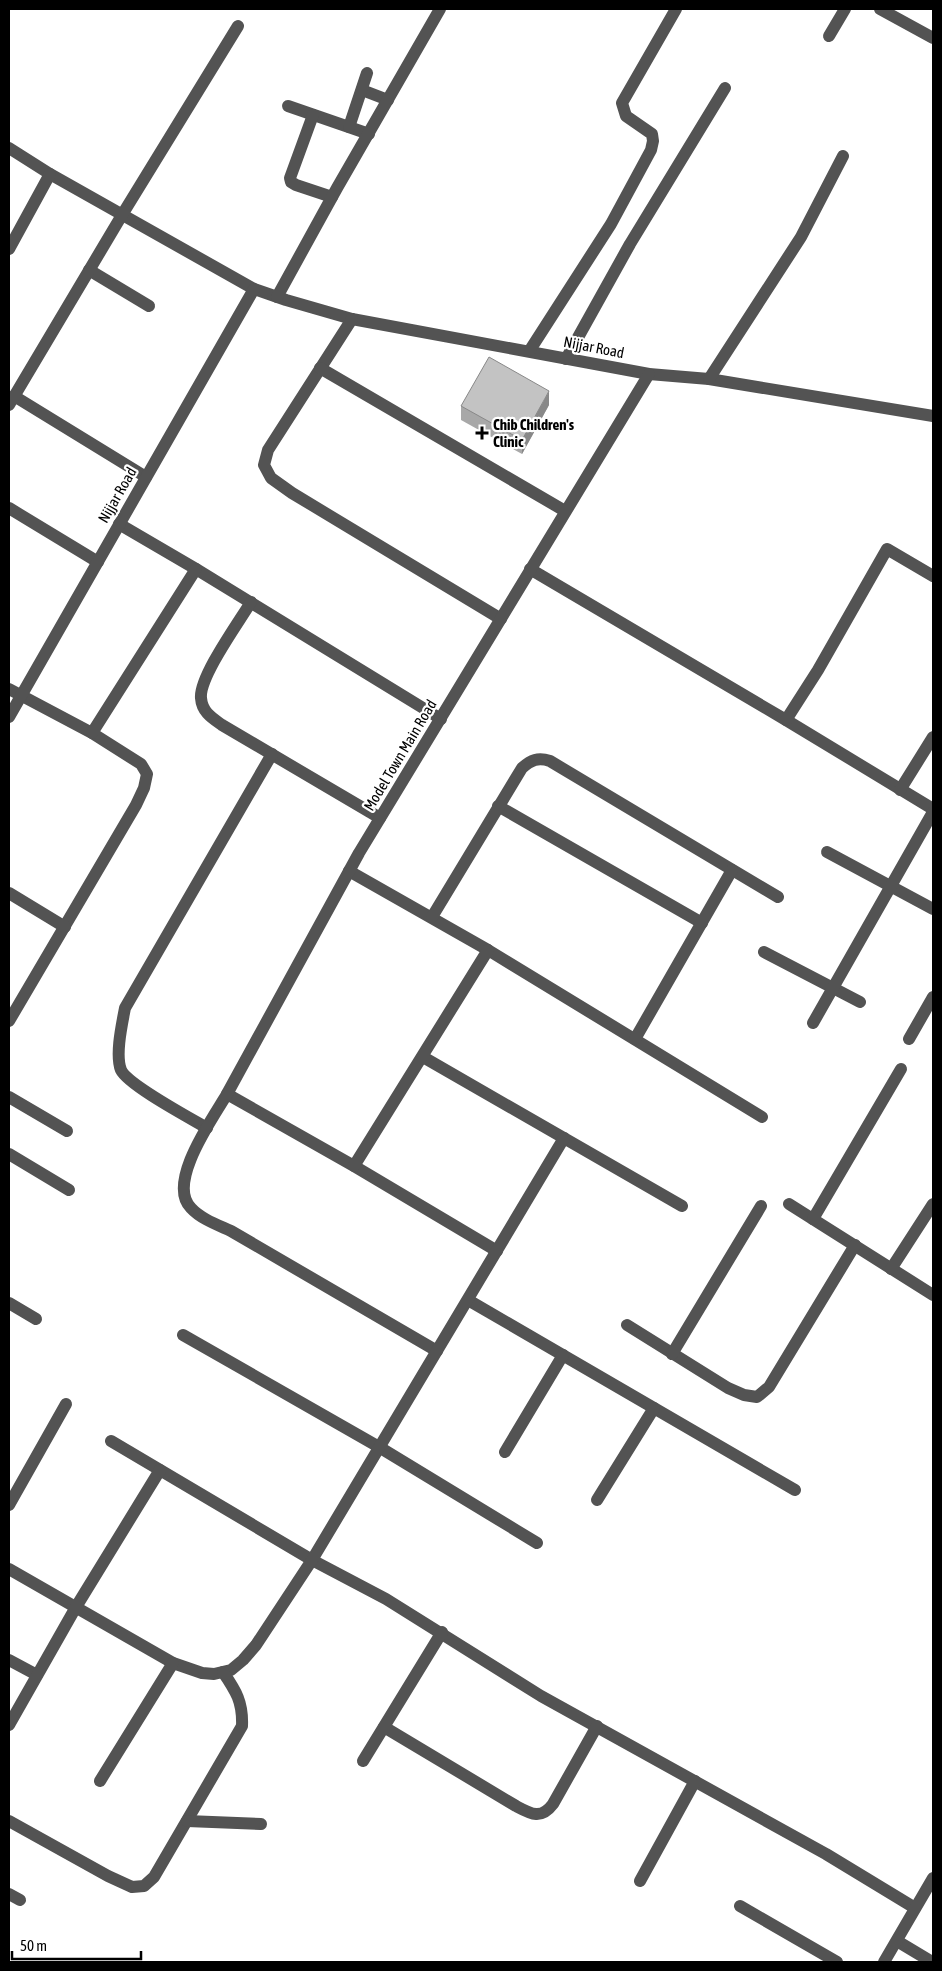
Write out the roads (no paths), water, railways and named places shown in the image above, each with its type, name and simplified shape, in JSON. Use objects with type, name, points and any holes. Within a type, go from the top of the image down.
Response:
[{"type":"street","points":[[277,297],[440,9]]},
{"type":"street","points":[[530,350],[611,224],[651,150],[652,134],[626,116],[622,103],[676,9]]},
{"type":"street","points":[[829,36],[845,9]]},
{"type":"street","points":[[880,9],[933,38]]},
{"type":"street","points":[[146,477],[12,400],[122,215],[238,26]]},
{"type":"street","points":[[349,127],[367,73]]},
{"type":"street","points":[[566,358],[630,244],[725,88]]},
{"type":"street","points":[[362,90],[388,100]]},
{"type":"street","points":[[288,106],[369,134]]},
{"type":"street","points":[[313,115],[290,178],[291,182],[296,185],[332,197]]},
{"type":"street","name":"Nijjar Road","points":[[9,148],[50,174],[254,288],[277,297],[352,319],[530,350],[649,374],[709,379],[933,416]]},
{"type":"street","points":[[709,379],[802,237],[843,156]]},
{"type":"street","points":[[9,249],[50,174]]},
{"type":"street","points":[[89,270],[149,306]]},
{"type":"street","name":"Nijjar Road","points":[[9,716],[254,288]]},
{"type":"street","points":[[352,319],[268,450],[264,465],[270,478],[500,619]]},
{"type":"street","points":[[320,368],[565,511]]},
{"type":"street","name":"Model Town Main Road","points":[[436,1351],[231,1231],[198,1214],[190,1207],[184,1194],[184,1183],[190,1160],[349,871],[649,374]]},
{"type":"street","points":[[9,508],[98,562]]},
{"type":"street","points":[[119,524],[251,602],[441,719]]},
{"type":"street","points":[[786,720],[818,670],[887,549],[933,576]]},
{"type":"street","points":[[92,733],[196,569]]},
{"type":"street","points":[[530,569],[786,720],[933,811],[813,1023]]},
{"type":"street","points":[[251,602],[207,676],[202,689],[201,700],[206,714],[380,818]]},
{"type":"street","points":[[9,689],[92,733],[141,764],[147,774],[144,788],[136,805],[65,927],[13,1006],[9,1021]]},
{"type":"street","points":[[900,790],[933,737]]},
{"type":"street","points":[[207,1128],[133,1082],[121,1070],[119,1045],[125,1008],[272,754]]},
{"type":"street","points":[[432,917],[522,768],[529,762],[542,758],[778,897]]},
{"type":"street","points":[[498,806],[702,923]]},
{"type":"street","points":[[827,852],[933,909]]},
{"type":"street","points":[[635,1040],[732,870]]},
{"type":"street","points":[[349,871],[488,950],[762,1117]]},
{"type":"street","points":[[9,893],[65,927]]},
{"type":"street","points":[[354,1166],[488,950]]},
{"type":"street","points":[[764,952],[860,1002]]},
{"type":"street","points":[[909,1039],[933,997]]},
{"type":"street","points":[[423,1057],[682,1206]]},
{"type":"street","points":[[813,1219],[901,1069]]},
{"type":"street","points":[[227,1094],[354,1166],[497,1251]]},
{"type":"street","points":[[9,1097],[67,1131]]},
{"type":"street","points":[[9,1569],[173,1663],[202,1673],[214,1674],[231,1670],[256,1645],[312,1560],[564,1138]]},
{"type":"street","points":[[9,1154],[69,1190]]},
{"type":"street","points":[[789,1204],[933,1295]]},
{"type":"street","points":[[891,1269],[933,1204]]},
{"type":"street","points":[[672,1354],[761,1206]]},
{"type":"street","points":[[627,1325],[728,1388],[744,1396],[757,1397],[769,1387],[855,1245]]},
{"type":"street","points":[[468,1300],[795,1490]]},
{"type":"street","points":[[9,1303],[36,1319]]},
{"type":"street","points":[[182,1335],[379,1447],[537,1543]]},
{"type":"street","points":[[505,1452],[563,1355]]},
{"type":"street","points":[[9,1505],[66,1404]]},
{"type":"street","points":[[597,1500],[654,1408]]},
{"type":"street","points":[[111,1441],[312,1560],[386,1599],[442,1632],[541,1696],[826,1854],[915,1908]]},
{"type":"street","points":[[9,1725],[76,1607],[160,1470]]},
{"type":"street","points":[[363,1761],[442,1632]]},
{"type":"street","points":[[9,1660],[37,1675]]},
{"type":"street","points":[[100,1781],[173,1663]]},
{"type":"street","points":[[9,1821],[108,1876],[132,1887],[144,1886],[154,1877],[242,1726],[242,1710],[237,1692],[223,1672]]},
{"type":"street","points":[[384,1727],[516,1806],[542,1815],[553,1804],[597,1726]]},
{"type":"street","points":[[640,1881],[695,1781]]},
{"type":"street","points":[[187,1821],[260,1824]]},
{"type":"street","points":[[884,1962],[933,1878]]},
{"type":"street","points":[[740,1906],[837,1962]]},
{"type":"street","points":[[896,1941],[932,1962]]},
{"type":"place","name":"Chib Children's Clinic","points":[[482,433]]}]
